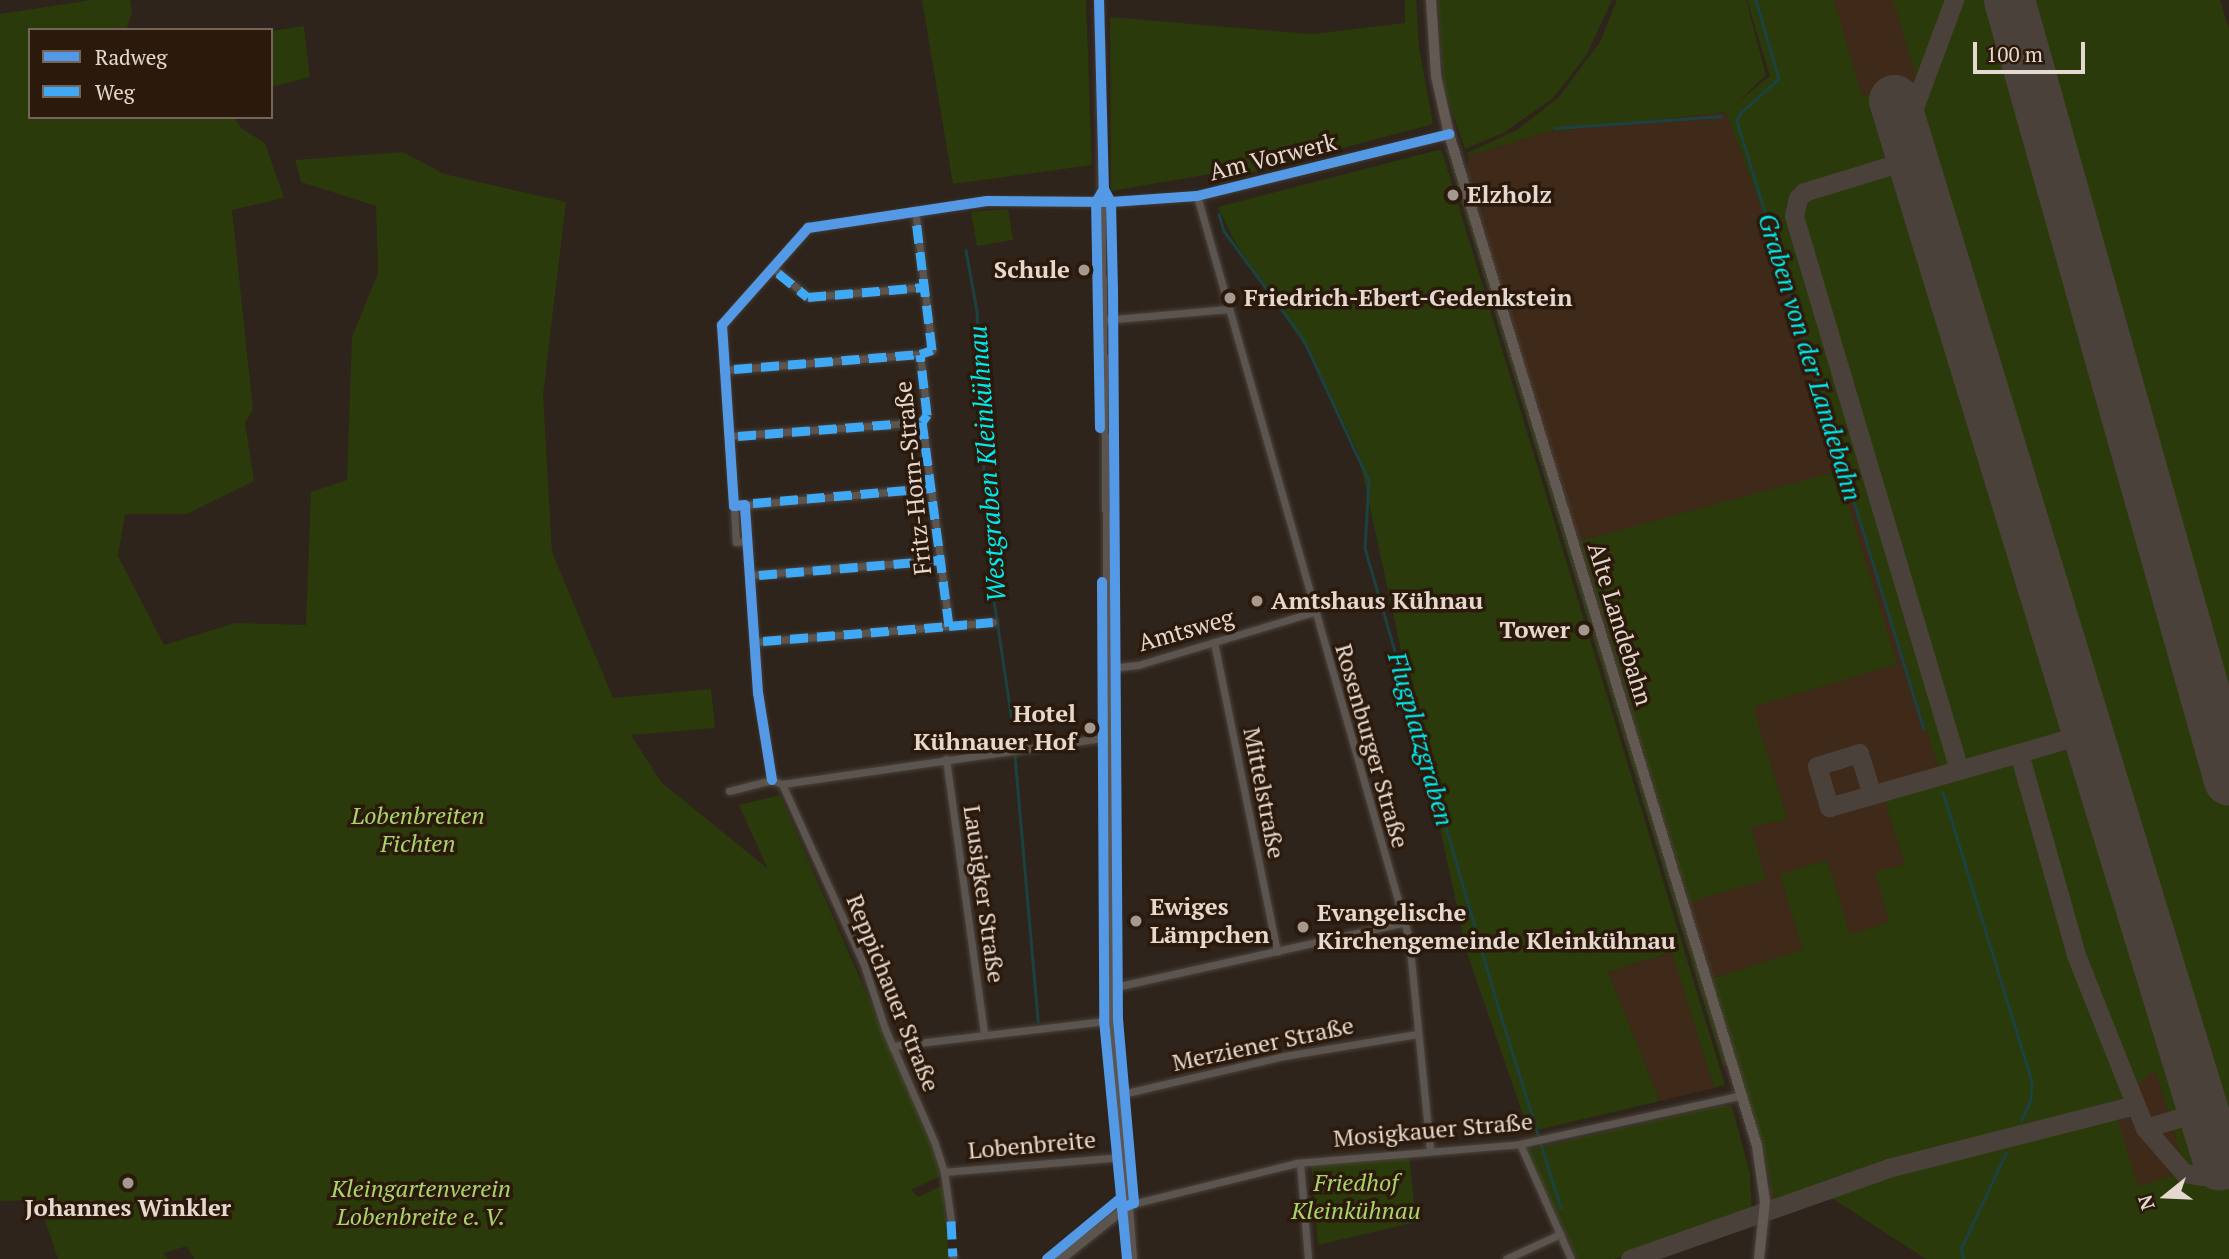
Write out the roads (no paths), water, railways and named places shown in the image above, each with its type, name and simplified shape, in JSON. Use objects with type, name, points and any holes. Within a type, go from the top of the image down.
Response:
[{"type":"main road","name":"Alte Landebahn","points":[[1431,0],[1436,76],[1449,134],[1742,1095],[1765,1189],[1759,1259]]},
{"type":"street","points":[[1099,0],[1104,203],[1111,1020],[1132,1259]]},
{"type":"street","name":"Am Vorwerk","points":[[748,541],[736,542],[724,321],[816,225],[1006,200],[1104,203],[1197,197],[1449,134]]},
{"type":"street","name":"Rosenburger Straße","points":[[1197,197],[1402,923],[1409,939],[1430,1151]]},
{"type":"street","name":"Fritz-Horn-Straße","points":[[915,210],[932,350],[920,354],[927,415],[922,422],[949,626]]},
{"type":"street","points":[[773,268],[808,297],[925,287]]},
{"type":"street","points":[[1105,320],[1228,309]]},
{"type":"street","points":[[725,370],[920,354]]},
{"type":"street","points":[[729,436],[922,422]]},
{"type":"street","points":[[734,506],[931,488]]},
{"type":"street","points":[[745,505],[755,642],[772,780]]},
{"type":"street","points":[[750,575],[941,560]]},
{"type":"street","name":"Amtsweg","points":[[1109,668],[1138,665],[1314,612]]},
{"type":"street","points":[[755,642],[993,622]]},
{"type":"street","name":"Mittelstraße","points":[[1214,642],[1277,951]]},
{"type":"street","points":[[729,791],[772,780],[782,785],[1109,737]]},
{"type":"street","name":"Lausigker Straße","points":[[946,759],[984,1034]]},
{"type":"street","name":"Reppichauer Straße","points":[[782,785],[864,965],[892,1046],[944,1172],[951,1222]]},
{"type":"street","points":[[1111,988],[1402,923]]},
{"type":"street","points":[[892,1046],[1111,1020]]},
{"type":"street","name":"Merziener Straße","points":[[1118,1095],[1284,1056],[1417,1034]]},
{"type":"street","name":"Mosigkauer Straße","points":[[1128,1205],[1300,1163],[1520,1144],[1742,1095]]},
{"type":"street","points":[[1520,1144],[1572,1259]]},
{"type":"street","name":"Lobenbreite","points":[[944,1172],[1124,1157]]},
{"type":"street","points":[[1300,1163],[1308,1259]]},
{"type":"street","points":[[1060,1259],[1128,1205]]},
{"type":"street","points":[[1506,1259],[1560,1234]]},
{"type":"waterway","name":"Graben von der Landebahn","points":[[1756,0],[1779,79],[1741,113],[1737,121],[1924,729]]},
{"type":"waterway","points":[[1555,128],[1722,116]]},
{"type":"waterway","name":"Flugplatzgraben","points":[[1219,214],[1224,231],[1303,338],[1369,481],[1365,548],[1494,993],[1561,1208]]},
{"type":"waterway","name":"Westgraben Kleinkühnau","points":[[966,250],[977,311],[988,560],[1012,720]]},
{"type":"waterway","name":"Westgraben Kleinkühnau","points":[[1015,756],[1038,1021]]},
{"type":"waterway","name":"Graben von der Landebahn","points":[[1943,792],[2032,1081],[2031,1100],[2021,1121]]},
{"type":"waterway","name":"Graben von der Landebahn","points":[[1963,1259],[1961,1248],[2006,1153]]},
{"type":"place","name":"Elzholz","points":[[1453,195]]},
{"type":"place","name":"Schule","points":[[1084,270]]},
{"type":"place","name":"Friedrich-Ebert-Gedenkstein","points":[[1230,298]]},
{"type":"place","name":"Amtshaus Kühnau","points":[[1257,601]]},
{"type":"place","name":"Tower","points":[[1584,630]]},
{"type":"place","name":"Hotel Kühnauer Hof","points":[[1090,728]]},
{"type":"place","name":"Ewiges Lämpchen","points":[[1136,921]]},
{"type":"place","name":"Evangelische Kirchengemeinde Kleinkühnau","points":[[1303,927]]},
{"type":"place","name":"Johannes Winkler","points":[[128,1183]]},
{"type":"park label","name":"Lobenbreiten Fichten","points":[[418,830]]},
{"type":"park label","name":"Friedhof Kleinkühnau","points":[[1356,1197]]},
{"type":"park label","name":"Kleingartenverein Lobenbreite e. V.","points":[[421,1203]]}]
